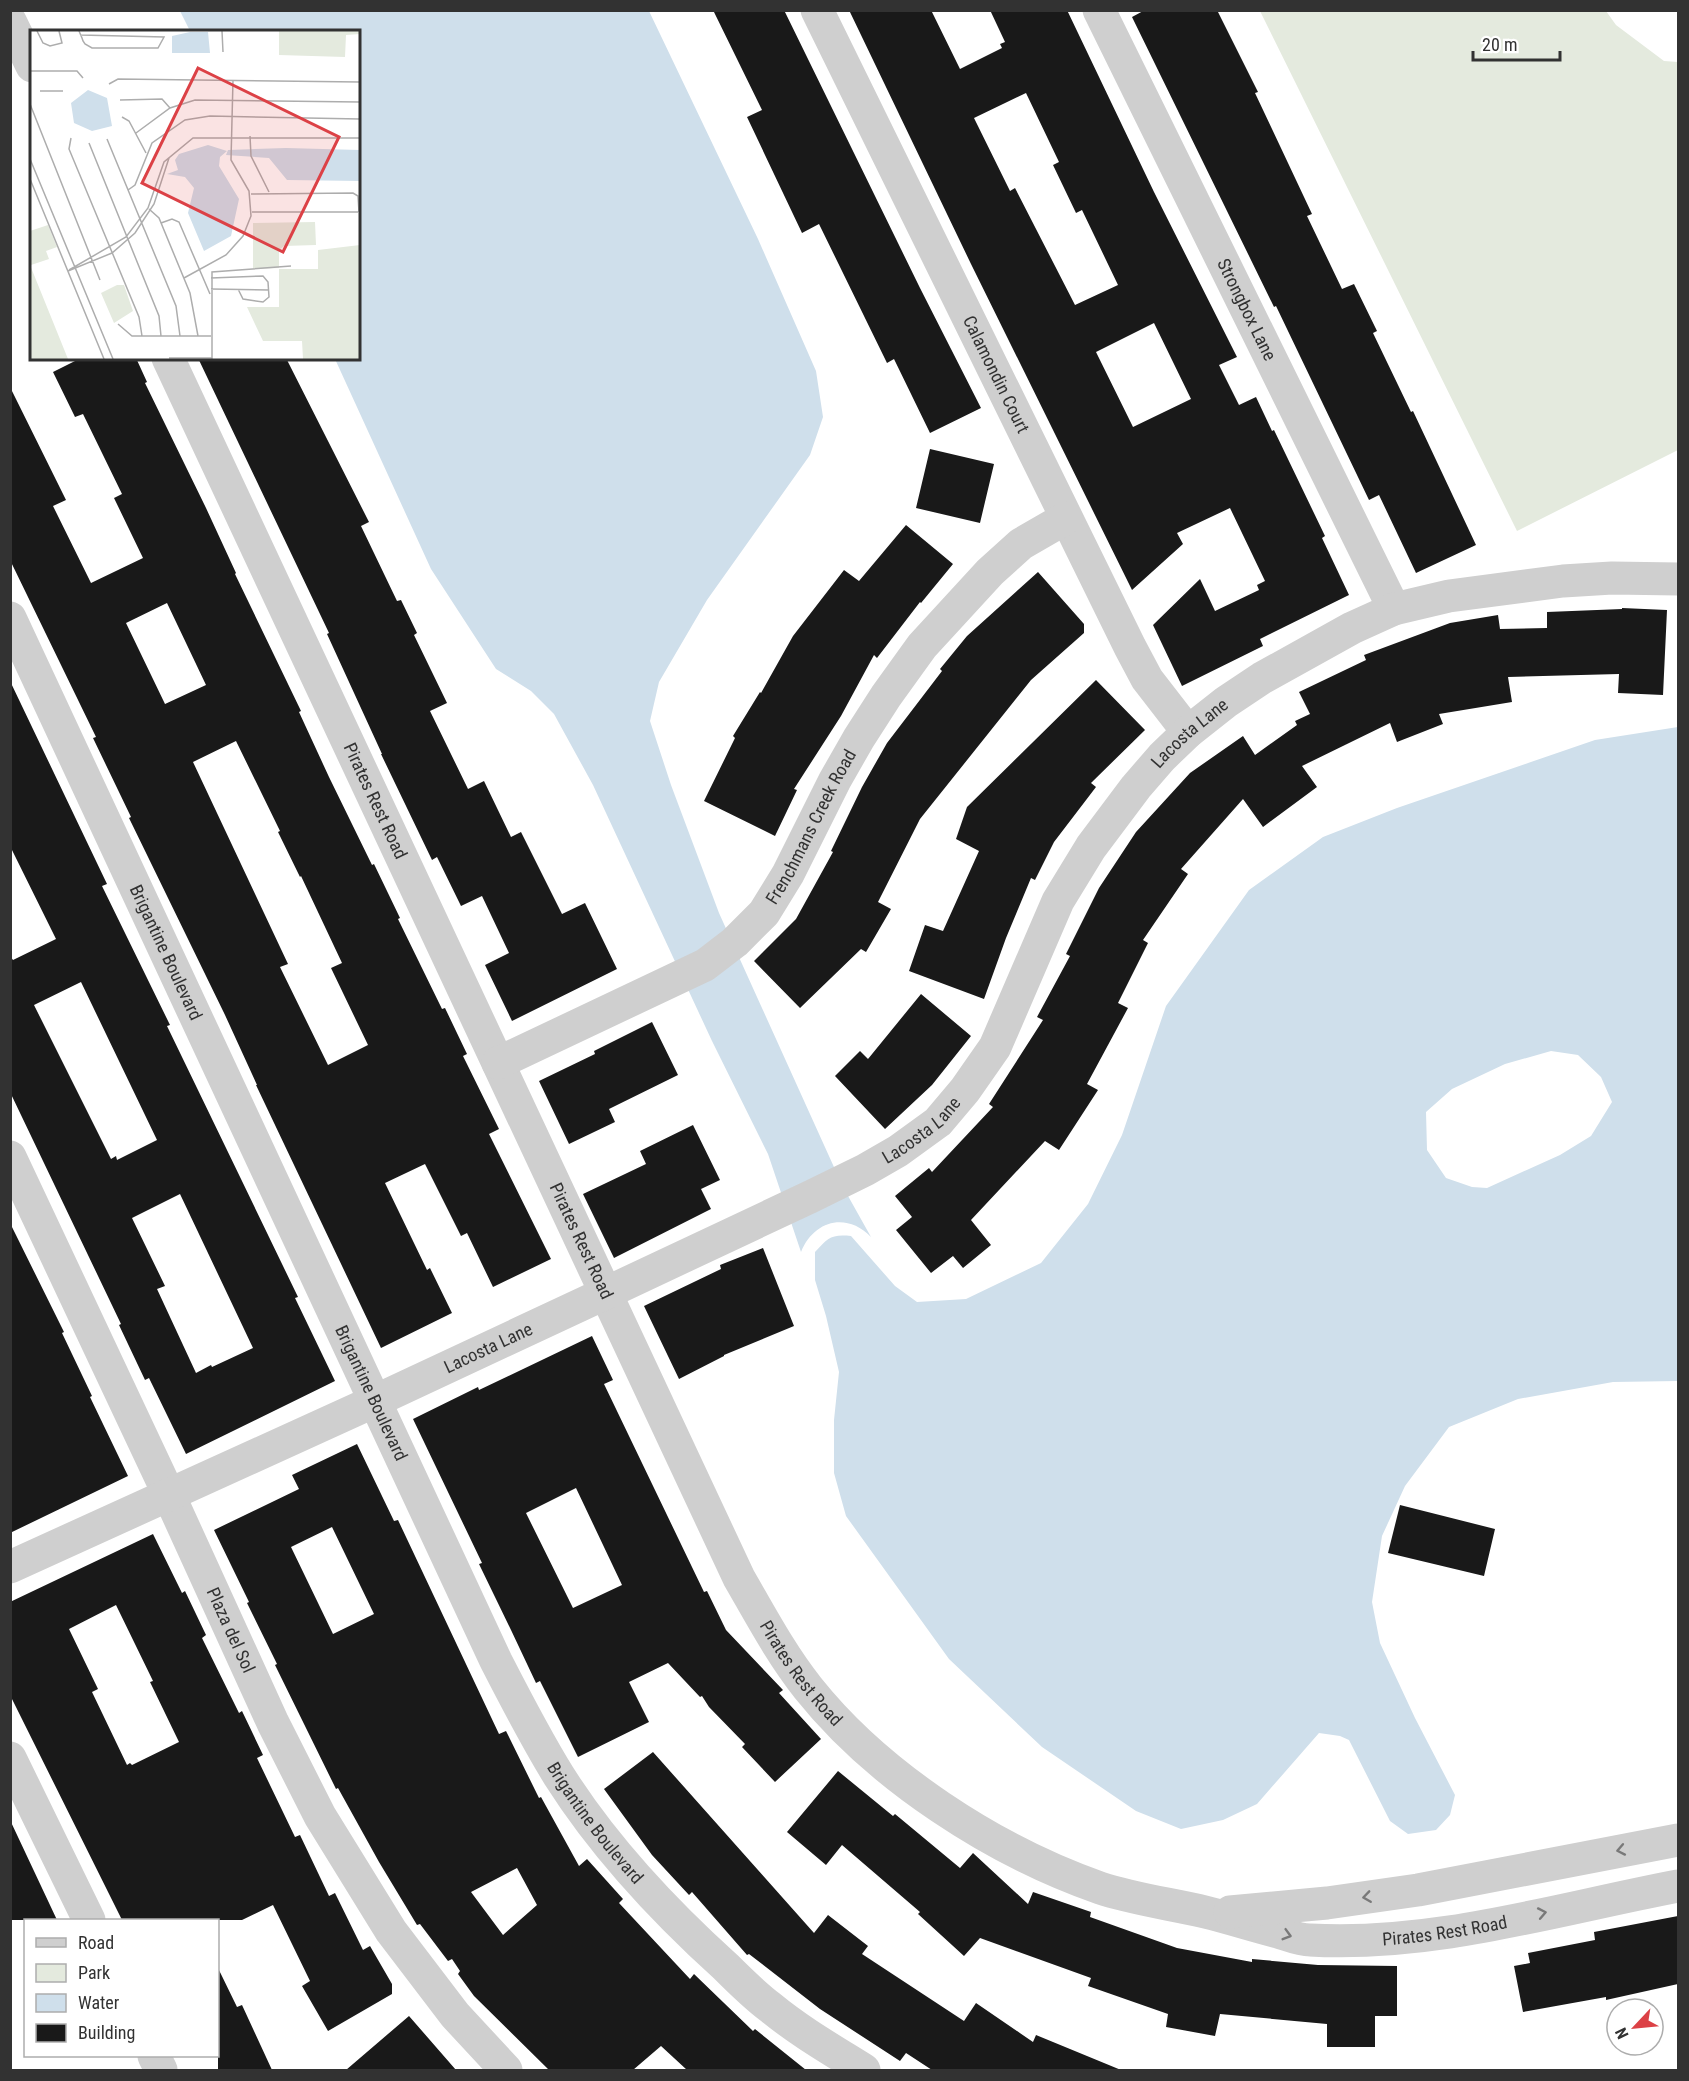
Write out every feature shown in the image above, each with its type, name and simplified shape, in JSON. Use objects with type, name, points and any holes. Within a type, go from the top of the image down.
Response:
[{"type":"street","name":"Calamondin Court","points":[[817,10],[1147,679],[1188,732]]},
{"type":"street","name":"Strongbox Lane","points":[[1099,10],[1394,609]]},
{"type":"street","points":[[10,21],[30,62]]},
{"type":"street","name":"Pirates Rest Road","points":[[169,360],[739,1578],[779,1648],[808,1689],[853,1739],[949,1812],[981,1833],[1059,1872],[1102,1888],[1210,1913],[1307,1940],[1388,1940],[1420,1936],[1678,1886]]},
{"type":"street","name":"Frenchmans Creek Road","points":[[498,1064],[705,965],[735,942],[764,913],[788,874],[835,780],[859,738],[922,646],[990,572],[1021,544],[1066,518]]},
{"type":"street","name":"Lacosta Lane","points":[[10,1567],[606,1293],[865,1170],[898,1151],[938,1122],[965,1090],[994,1047],[1058,901],[1090,847],[1155,764],[1188,732],[1226,702],[1262,678],[1352,628],[1394,609],[1449,596],[1563,581],[1612,578],[1678,579]]},
{"type":"street","name":"Brigantine Boulevard","points":[[10,618],[495,1661],[534,1734],[560,1778],[638,1880],[704,1948],[769,2007],[864,2070]]},
{"type":"street","name":"Plaza del Sol","points":[[10,1157],[170,1495],[273,1723],[320,1816],[391,1931],[455,2015],[507,2070]]},
{"type":"street","points":[[10,1758],[89,1919]]},
{"type":"street","name":"Pirates Rest Road","points":[[1210,1913],[1327,1903],[1411,1890],[1678,1840]]},
{"type":"street","points":[[1411,1890],[1420,1936]]},
{"type":"green space","points":[[1260,11],[1606,11],[1616,25],[1664,61],[1678,62],[1678,450],[1517,531]]},
{"type":"water","points":[[180,11],[649,11],[758,239],[816,371],[823,417],[810,455],[707,600],[659,682],[650,721],[671,785],[719,913],[843,1187],[871,1237],[852,1224],[832,1223],[814,1233],[801,1252],[768,1154],[712,1041],[593,785],[554,714],[531,691],[496,669],[431,569],[335,360],[360,360],[360,30],[190,30]]},
{"type":"water","points":[[1678,727],[1678,1381],[1613,1382],[1518,1399],[1449,1427],[1405,1486],[1382,1536],[1372,1602],[1380,1643],[1455,1795],[1450,1815],[1436,1830],[1408,1834],[1390,1821],[1349,1740],[1340,1736],[1319,1733],[1257,1804],[1223,1820],[1181,1829],[1136,1811],[1042,1747],[949,1659],[846,1516],[834,1473],[834,1420],[839,1372],[815,1280],[815,1252],[830,1238],[851,1236],[895,1286],[917,1302],[966,1299],[1041,1263],[1088,1204],[1122,1135],[1166,1006],[1249,890],[1323,837],[1397,808],[1595,740]],"holes":[[[1551,1051],[1578,1055],[1601,1077],[1612,1102],[1591,1136],[1560,1155],[1487,1188],[1472,1187],[1446,1178],[1427,1150],[1426,1112],[1452,1089],[1505,1064]]]},
{"type":"building","points":[[713,10],[784,10],[981,408],[930,433],[894,359],[887,363],[819,224],[802,233],[747,117],[762,110]]},
{"type":"building","points":[[849,10],[931,10],[960,69],[1002,48],[1000,44],[1005,42],[990,10],[1067,10],[1154,192],[1237,357],[1219,365],[1239,405],[1256,397],[1325,536],[1322,538],[1349,595],[1260,639],[1263,646],[1182,686],[1153,625],[1200,579],[1215,611],[1259,590],[1257,585],[1265,581],[1230,508],[1177,533],[1183,544],[1132,590]],"holes":[[[1026,93],[1059,162],[1053,165],[1076,213],[1082,210],[1118,285],[1075,305],[1015,188],[1010,191],[974,118]],[[1154,323],[1191,399],[1133,427],[1096,352]]]},
{"type":"building","points":[[1145,10],[1217,10],[1258,92],[1255,93],[1312,214],[1307,216],[1342,289],[1354,284],[1377,331],[1373,333],[1411,412],[1413,411],[1476,545],[1416,573],[1379,495],[1369,500],[1276,306],[1274,307],[1132,17]]},
{"type":"building","points":[[77,360],[137,360],[147,382],[145,383],[301,711],[299,712],[329,777],[372,865],[374,864],[442,1009],[445,1008],[467,1054],[463,1056],[499,1129],[489,1134],[551,1259],[493,1287],[467,1233],[461,1236],[425,1164],[385,1183],[427,1270],[430,1268],[452,1313],[381,1348],[225,1015],[129,818],[131,817],[93,738],[96,737],[10,560],[10,387],[66,500],[53,506],[91,583],[143,558],[114,498],[122,494],[83,414],[75,417],[53,372]],"holes":[[[167,603],[206,685],[165,704],[126,623]],[[236,741],[280,831],[278,832],[342,963],[331,968],[368,1045],[328,1065],[280,967],[288,964],[193,762]]]},
{"type":"building","points":[[199,360],[287,360],[369,522],[361,526],[397,601],[401,600],[417,633],[414,635],[447,703],[430,711],[468,789],[484,781],[511,837],[521,832],[562,914],[585,903],[617,969],[512,1021],[485,965],[509,953],[482,896],[461,906],[437,857],[432,860],[381,754],[327,634],[329,633]]},
{"type":"building","points":[[930,449],[994,464],[980,523],[916,508]]},
{"type":"building","points":[[906,525],[953,564],[877,658],[874,655],[841,716],[794,789],[797,790],[775,836],[704,801],[735,738],[733,736],[761,693],[793,636],[844,570],[859,581]]},
{"type":"building","points":[[1038,572],[1084,624],[1084,633],[1031,680],[920,819],[878,902],[891,909],[866,952],[861,949],[800,1008],[754,961],[796,919],[833,852],[831,851],[862,787],[887,743],[942,671],[940,669],[967,636]]},
{"type":"building","points":[[1622,608],[1667,610],[1663,695],[1618,693],[1619,674],[1508,677],[1512,702],[1439,714],[1443,724],[1397,742],[1390,723],[1302,766],[1317,787],[1263,827],[1243,799],[1181,869],[1188,874],[1143,940],[1148,943],[1118,1003],[1128,1008],[1087,1084],[1098,1090],[1059,1150],[1045,1141],[971,1220],[991,1245],[963,1268],[953,1256],[931,1273],[896,1230],[912,1217],[895,1196],[929,1168],[932,1172],[993,1107],[989,1104],[1043,1020],[1037,1017],[1070,956],[1066,954],[1099,888],[1136,832],[1190,773],[1243,736],[1255,755],[1297,725],[1295,721],[1310,714],[1299,692],[1366,660],[1364,655],[1450,623],[1498,615],[1500,629],[1547,628],[1547,612]]},
{"type":"building","points":[[1096,680],[1145,730],[1091,783],[1096,787],[1054,842],[1035,880],[1031,878],[984,999],[909,971],[925,925],[943,931],[979,851],[956,839],[967,807]]},
{"type":"building","points":[[10,681],[107,884],[102,886],[170,1025],[167,1026],[298,1297],[295,1298],[335,1381],[186,1454],[149,1378],[145,1380],[119,1325],[121,1324],[10,1092],[10,956],[13,960],[56,939],[10,846]],"holes":[[[81,982],[157,1140],[117,1160],[116,1156],[111,1159],[34,1005]],[[180,1194],[253,1348],[196,1373],[157,1289],[165,1286],[132,1218]]]},
{"type":"building","points":[[921,994],[971,1036],[932,1085],[885,1129],[835,1076],[860,1051],[868,1059]]},
{"type":"building","points":[[652,1022],[678,1075],[609,1109],[615,1122],[569,1144],[539,1081],[595,1054],[594,1051]]},
{"type":"building","points":[[693,1125],[720,1180],[701,1189],[711,1209],[614,1258],[583,1194],[646,1164],[640,1151]]},
{"type":"building","points":[[10,1223],[64,1332],[62,1333],[92,1396],[90,1397],[128,1476],[10,1533]]},
{"type":"building","points":[[763,1248],[794,1326],[724,1355],[679,1379],[644,1306],[721,1269],[720,1265]]},
{"type":"building","points":[[592,1336],[613,1380],[604,1384],[704,1592],[707,1591],[726,1630],[783,1690],[779,1693],[821,1739],[775,1782],[742,1747],[745,1744],[709,1707],[702,1696],[700,1697],[668,1663],[629,1682],[649,1722],[578,1757],[540,1681],[536,1683],[413,1419],[478,1387],[479,1390]],"holes":[[[576,1488],[622,1585],[573,1608],[526,1513]]]},
{"type":"building","points":[[357,1444],[394,1521],[398,1520],[499,1734],[506,1731],[539,1798],[541,1797],[579,1866],[587,1859],[623,1899],[619,1903],[690,1979],[694,1974],[753,2031],[755,2029],[806,2070],[687,2070],[661,2046],[633,2070],[549,2070],[474,1996],[458,1974],[460,1971],[452,1959],[448,1961],[420,1924],[417,1925],[338,1788],[336,1789],[275,1665],[277,1664],[247,1603],[249,1602],[214,1530],[299,1489],[292,1475]],"holes":[[[332,1527],[374,1614],[333,1634],[291,1547]],[[517,1868],[537,1905],[503,1935],[471,1892]]]},
{"type":"building","points":[[1400,1505],[1495,1529],[1484,1576],[1388,1553]]},
{"type":"building","points":[[153,1534],[182,1593],[185,1591],[206,1635],[202,1638],[239,1713],[242,1711],[263,1755],[257,1758],[295,1837],[300,1835],[329,1896],[335,1893],[363,1950],[370,1946],[392,1984],[392,1994],[328,2031],[302,1986],[310,1981],[273,1905],[242,1920],[122,1919],[10,1695],[10,1602]],"holes":[[[116,1605],[153,1681],[150,1682],[179,1742],[132,1765],[130,1763],[127,1765],[92,1692],[98,1689],[69,1629]]]},
{"type":"building","points":[[653,1752],[814,1933],[828,1915],[868,1946],[862,1954],[964,2021],[976,2003],[1033,2042],[1036,2035],[1121,2070],[932,2070],[906,2053],[900,2061],[820,2009],[749,1954],[747,1955],[692,1892],[689,1895],[652,1855],[604,1789]]},
{"type":"building","points":[[838,1771],[893,1816],[895,1814],[960,1868],[973,1853],[1028,1904],[1033,1892],[1091,1912],[1090,1917],[1177,1948],[1252,1962],[1252,1959],[1318,1965],[1397,1966],[1397,2016],[1375,2016],[1375,2047],[1327,2047],[1327,2024],[1220,2014],[1215,2036],[1166,2027],[1168,2014],[1088,1986],[1091,1978],[980,1938],[964,1956],[918,1914],[920,1912],[842,1845],[826,1865],[787,1832]]},
{"type":"building","points":[[10,1820],[57,1919],[10,1920]]},
{"type":"building","points":[[1678,1916],[1678,1984],[1620,1997],[1605,1997],[1523,2012],[1514,1966],[1530,1963],[1528,1953],[1595,1940],[1594,1932]]},
{"type":"building","points":[[219,1970],[237,2007],[242,2005],[272,2070],[218,2070]]},
{"type":"building","points":[[409,2016],[456,2070],[346,2070]]}]
